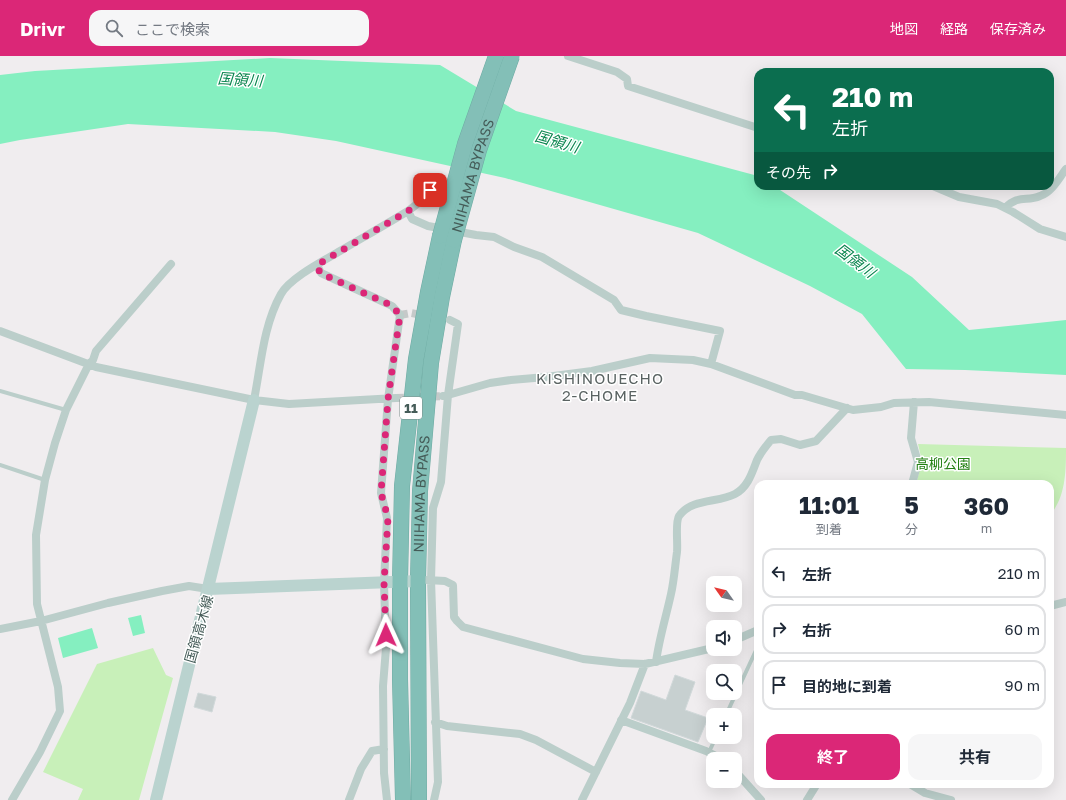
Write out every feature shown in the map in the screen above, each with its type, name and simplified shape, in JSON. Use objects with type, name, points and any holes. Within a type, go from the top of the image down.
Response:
[{"type":"highway","name":"NIIHAMA BYPASS","points":[[418,800],[425,580],[420,491],[431,363],[442,297],[447,238],[465,144],[496,56]]},
{"type":"highway","name":"NIIHAMA BYPASS","points":[[403,800],[400,679],[402,486],[416,359],[428,292],[512,56]]},
{"type":"main road","points":[[208,589],[254,400]]},
{"type":"main road","name":"国領高木線","points":[[156,800],[208,589],[384,583],[425,580]]},
{"type":"street","points":[[568,56],[617,72],[627,80],[628,86],[754,127]]},
{"type":"street","points":[[1054,184],[1066,169]]},
{"type":"street","points":[[254,400],[267,331],[281,293],[287,286],[317,265],[408,211],[425,198],[430,190]]},
{"type":"street","points":[[942,190],[959,197],[997,204],[1040,229],[1066,237]]},
{"type":"street","points":[[1005,208],[1011,202],[1022,198],[1039,197],[1050,190]]},
{"type":"street","points":[[408,211],[412,219],[428,226],[494,237],[514,247],[542,257],[614,300],[622,310],[720,331],[711,364]]},
{"type":"street","points":[[12,800],[40,752],[60,711],[58,687],[37,604],[36,535],[45,480],[54,443],[66,410],[89,364],[93,360],[96,351],[171,264]]},
{"type":"street","points":[[317,265],[320,273],[392,306],[400,315],[381,493],[388,518],[384,583],[386,648],[383,686],[384,773],[387,800]]},
{"type":"street","points":[[434,800],[438,782],[436,722],[425,580],[433,508],[441,482],[445,396],[458,324],[450,320]]},
{"type":"street","points":[[0,331],[89,364],[254,400],[289,404],[392,398]]},
{"type":"street","points":[[445,396],[511,380],[592,371],[650,358],[693,360],[711,364],[795,395],[802,395],[853,410],[868,409],[894,403],[914,402],[947,403],[1066,415]]},
{"type":"street","points":[[913,480],[918,462],[911,438],[914,402]]},
{"type":"street","points":[[656,662],[658,647],[672,592],[677,548],[678,518],[684,510],[702,502],[734,495],[743,488],[751,476],[758,458],[771,440],[781,439],[800,445],[816,441],[847,408]]},
{"type":"street","points":[[425,580],[445,581],[453,585],[454,616],[457,622],[463,627],[583,660],[645,664],[706,650]]},
{"type":"street","points":[[0,629],[41,621],[108,603],[162,591],[189,586],[208,589]]},
{"type":"street","points":[[1054,605],[1066,602]]},
{"type":"street","points":[[742,637],[754,632]]},
{"type":"street","points":[[582,800],[621,720],[645,664]]},
{"type":"street","points":[[621,720],[709,752]]},
{"type":"street","points":[[436,722],[446,726],[520,734],[536,740],[596,772]]},
{"type":"street","points":[[349,800],[361,769],[372,751],[384,749]]},
{"type":"street","points":[[742,779],[761,800]]},
{"type":"street","points":[[807,800],[814,788]]},
{"type":"street","points":[[917,788],[925,793],[951,800]]},
{"type":"lane","points":[[0,391],[66,410]]},
{"type":"lane","points":[[0,464],[45,480]]},
{"type":"lane","points":[[729,708],[754,655]]},
{"type":"lane","points":[[709,752],[713,744]]},
{"type":"green space","name":"高柳公園","points":[[918,444],[1066,448],[1064,483],[1059,500],[1054,509],[1054,480],[917,480],[922,461]]},
{"type":"green space","points":[[153,648],[166,675],[173,678],[139,800],[78,800],[83,789],[43,772],[97,664]]},
{"type":"water","name":"国領川","points":[[270,58],[440,65],[516,111],[754,175],[754,190],[780,190],[912,277],[969,330],[1066,320],[1066,375],[965,370],[906,369],[862,314],[810,286],[698,233],[505,178],[336,141],[275,132],[128,124],[0,144],[0,75],[35,71]]},
{"type":"water","points":[[141,615],[145,633],[133,636],[128,618]]},
{"type":"water","points":[[92,628],[98,648],[63,658],[58,638]]},
{"type":"building","points":[[675,675],[695,682],[685,710],[706,717],[706,723],[698,742],[631,718],[641,691],[666,700]]},
{"type":"building","points":[[198,693],[216,697],[212,712],[194,707]]},
{"type":"tunnel","points":[[400,315],[411,313],[427,316]]},
{"type":"tunnel","points":[[396,398],[443,396]]},
{"type":"district","name":"KISHINOUECHO 2-CHOME","points":[[600,388]]},
{"type":"route","points":[[386,635],[384,583],[388,518],[381,493],[388,399],[400,315],[392,306],[320,273],[317,265],[408,211],[425,198],[430,190]]}]
